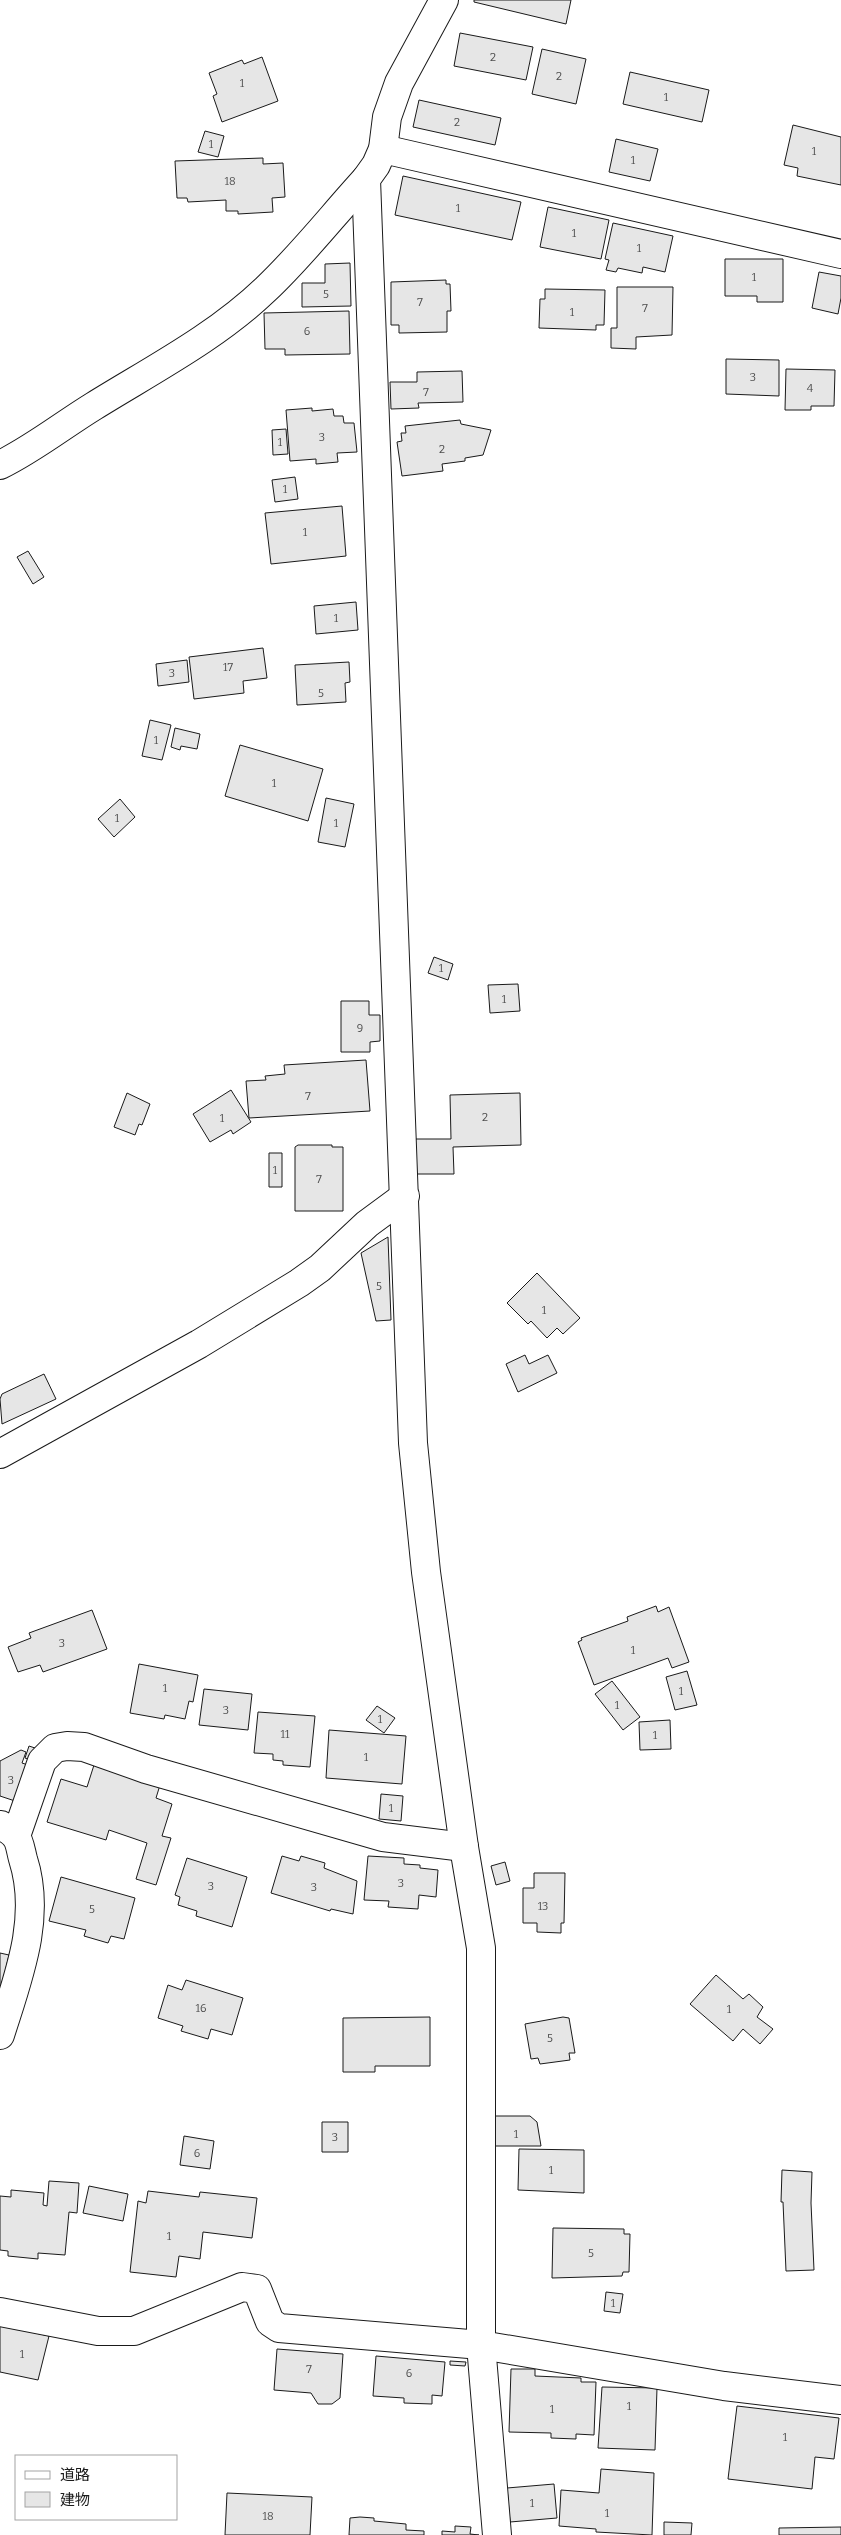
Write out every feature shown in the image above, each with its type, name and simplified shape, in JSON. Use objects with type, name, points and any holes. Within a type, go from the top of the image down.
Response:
[{"type":"street","points":[[0,464],[17,456],[45,436],[236,316],[267,288],[366,179],[383,149],[387,116],[399,83],[444,0]]},
{"type":"street","points":[[383,149],[841,254]]},
{"type":"street","points":[[366,179],[413,1443],[426,1572],[464,1847],[481,1948],[481,2345],[497,2535]]},
{"type":"street","points":[[0,1454],[200,1344],[299,1283],[320,1268],[367,1224],[405,1196]]},
{"type":"street","points":[[0,2035],[26,1954],[30,1912],[30,1891],[25,1865],[8,1830],[42,1761],[55,1748],[67,1746],[84,1747],[146,1769],[383,1838],[464,1847]]},
{"type":"street","points":[[0,2312],[98,2331],[134,2331],[242,2287],[257,2289],[270,2322],[279,2328],[481,2345],[724,2386],[841,2400]]},
{"type":"building","points":[[474,0],[571,0],[566,24],[474,2]]},
{"type":"building","points":[[460,33],[533,47],[526,80],[454,66]]},
{"type":"building","points":[[542,49],[586,59],[576,104],[532,94]]},
{"type":"building","points":[[262,57],[278,101],[222,122],[213,96],[217,94],[209,73],[242,60],[244,64]]},
{"type":"building","points":[[630,72],[709,90],[702,122],[623,104]]},
{"type":"building","points":[[419,100],[501,118],[495,145],[413,127]]},
{"type":"building","points":[[793,125],[841,137],[841,185],[797,176],[798,168],[784,165]]},
{"type":"building","points":[[205,131],[224,136],[218,157],[198,152]]},
{"type":"building","points":[[616,139],[658,149],[650,181],[609,172]]},
{"type":"building","points":[[263,158],[263,164],[283,163],[285,197],[272,198],[273,212],[238,214],[238,211],[226,211],[226,200],[188,202],[187,198],[177,198],[175,161]]},
{"type":"building","points":[[403,176],[521,202],[512,240],[395,215]]},
{"type":"building","points":[[548,207],[609,220],[601,259],[540,247]]},
{"type":"building","points":[[613,223],[673,236],[665,272],[643,267],[642,273],[618,268],[616,272],[606,270],[609,260],[605,259]]},
{"type":"building","points":[[725,259],[783,259],[783,302],[757,302],[757,296],[725,296]]},
{"type":"building","points":[[350,263],[351,306],[302,307],[302,283],[325,283],[325,264]]},
{"type":"building","points":[[819,272],[841,276],[841,298],[838,314],[812,308]]},
{"type":"building","points":[[446,280],[446,284],[450,284],[451,311],[447,311],[447,332],[399,333],[399,325],[391,325],[391,282]]},
{"type":"building","points":[[617,287],[673,287],[672,335],[636,337],[636,349],[611,348],[611,328],[617,328]]},
{"type":"building","points":[[545,289],[605,290],[604,325],[596,325],[596,330],[539,328],[540,299],[545,299]]},
{"type":"building","points":[[349,311],[350,354],[285,355],[285,349],[265,349],[264,313]]},
{"type":"building","points":[[726,359],[779,360],[779,396],[726,394]]},
{"type":"building","points":[[786,369],[835,370],[834,406],[811,406],[811,410],[785,410]]},
{"type":"building","points":[[462,371],[463,402],[418,403],[419,408],[391,409],[390,382],[417,382],[417,372]]},
{"type":"building","points":[[312,408],[312,411],[333,409],[334,416],[343,416],[344,423],[354,423],[357,452],[337,453],[338,462],[316,464],[316,459],[290,461],[286,410]]},
{"type":"building","points":[[460,420],[461,424],[491,430],[483,455],[465,458],[465,461],[442,464],[443,471],[402,476],[397,442],[402,441],[401,433],[406,433],[405,426]]},
{"type":"building","points":[[286,429],[288,454],[273,455],[272,430]]},
{"type":"building","points":[[295,477],[298,499],[275,502],[272,480]]},
{"type":"building","points":[[342,506],[346,556],[271,564],[265,513]]},
{"type":"building","points":[[28,551],[44,577],[33,584],[17,557]]},
{"type":"building","points":[[356,602],[358,630],[316,634],[314,606]]},
{"type":"building","points":[[263,648],[267,678],[243,681],[244,693],[194,699],[189,657]]},
{"type":"building","points":[[187,660],[189,682],[158,686],[156,664]]},
{"type":"building","points":[[349,662],[350,682],[345,683],[346,702],[297,705],[295,665]]},
{"type":"building","points":[[150,720],[171,725],[162,760],[142,756]]},
{"type":"building","points":[[175,728],[200,734],[197,749],[181,746],[180,750],[171,747]]},
{"type":"building","points":[[240,745],[323,769],[308,821],[225,796]]},
{"type":"building","points":[[326,798],[354,804],[345,847],[318,842]]},
{"type":"building","points":[[120,799],[135,817],[114,837],[98,819]]},
{"type":"building","points":[[434,957],[453,964],[448,980],[428,973]]},
{"type":"building","points":[[518,984],[520,1011],[490,1013],[488,985]]},
{"type":"building","points":[[341,1001],[369,1001],[369,1015],[380,1015],[380,1041],[370,1042],[370,1052],[341,1052]]},
{"type":"building","points":[[366,1060],[370,1111],[249,1118],[246,1081],[266,1080],[265,1076],[285,1074],[284,1065]]},
{"type":"building","points":[[231,1090],[251,1122],[233,1134],[231,1130],[210,1142],[193,1114]]},
{"type":"building","points":[[127,1093],[150,1104],[142,1125],[139,1124],[135,1135],[114,1127]]},
{"type":"building","points":[[520,1093],[521,1145],[453,1147],[454,1174],[415,1174],[415,1139],[451,1139],[450,1095]]},
{"type":"building","points":[[298,1145],[332,1145],[332,1147],[343,1147],[343,1211],[295,1211],[295,1147]]},
{"type":"building","points":[[269,1153],[282,1153],[282,1187],[269,1187]]},
{"type":"building","points":[[388,1237],[391,1320],[376,1321],[361,1253]]},
{"type":"building","points":[[537,1273],[580,1318],[563,1334],[557,1328],[547,1338],[531,1321],[528,1324],[507,1303]]},
{"type":"building","points":[[525,1355],[529,1364],[548,1355],[557,1373],[518,1392],[506,1364]]},
{"type":"building","points":[[44,1374],[56,1399],[2,1424],[0,1399],[2,1394]]},
{"type":"building","points":[[656,1606],[658,1612],[669,1607],[689,1662],[672,1668],[668,1658],[594,1685],[578,1642],[582,1640],[581,1638],[628,1621],[627,1617]]},
{"type":"building","points":[[92,1610],[107,1649],[43,1672],[40,1665],[18,1672],[8,1647],[31,1638],[29,1633]]},
{"type":"building","points":[[139,1664],[198,1675],[193,1702],[189,1701],[185,1719],[165,1715],[164,1719],[130,1713]]},
{"type":"building","points":[[687,1671],[697,1705],[675,1710],[666,1677]]},
{"type":"building","points":[[612,1681],[640,1717],[623,1730],[595,1694]]},
{"type":"building","points":[[204,1689],[252,1694],[248,1730],[199,1725]]},
{"type":"building","points":[[377,1706],[395,1718],[384,1733],[366,1720]]},
{"type":"building","points":[[258,1712],[315,1716],[310,1767],[283,1765],[283,1761],[273,1760],[273,1754],[254,1753]]},
{"type":"building","points":[[670,1720],[671,1749],[640,1750],[639,1722]]},
{"type":"building","points":[[329,1730],[406,1736],[402,1784],[326,1778]]},
{"type":"building","points":[[29,1746],[35,1748],[30,1760],[25,1758]]},
{"type":"building","points":[[21,1750],[26,1752],[22,1763],[28,1765],[15,1801],[0,1796],[0,1761]]},
{"type":"building","points":[[94,1765],[160,1785],[156,1798],[172,1804],[162,1836],[171,1838],[156,1885],[136,1879],[147,1843],[109,1830],[106,1840],[47,1822],[61,1779],[87,1787]]},
{"type":"building","points":[[381,1794],[403,1796],[401,1821],[379,1819]]},
{"type":"building","points":[[282,1856],[299,1861],[301,1856],[325,1863],[324,1868],[357,1881],[353,1914],[331,1909],[330,1911],[271,1893]]},
{"type":"building","points":[[368,1856],[404,1858],[404,1864],[420,1865],[420,1868],[438,1870],[436,1897],[419,1895],[418,1909],[388,1907],[389,1901],[364,1900]]},
{"type":"building","points":[[187,1858],[247,1877],[232,1927],[196,1916],[197,1911],[178,1905],[180,1897],[175,1895]]},
{"type":"building","points":[[505,1862],[510,1881],[496,1885],[491,1866]]},
{"type":"building","points":[[534,1873],[565,1873],[564,1923],[561,1923],[561,1933],[537,1932],[537,1923],[523,1923],[523,1888],[534,1888]]},
{"type":"building","points":[[61,1877],[135,1898],[124,1939],[111,1936],[108,1943],[84,1936],[86,1930],[49,1921]]},
{"type":"building","points":[[0,1953],[9,1955],[0,1994]]},
{"type":"building","points":[[716,1975],[743,1999],[749,1994],[763,2007],[757,2017],[773,2029],[760,2044],[743,2029],[733,2041],[690,2004]]},
{"type":"building","points":[[186,1980],[243,1998],[232,2035],[211,2029],[208,2039],[181,2031],[183,2026],[158,2018],[168,1985],[182,1990]]},
{"type":"building","points":[[430,2017],[430,2066],[375,2066],[375,2072],[343,2072],[343,2018]]},
{"type":"building","points":[[563,2017],[569,2018],[575,2053],[569,2053],[570,2060],[540,2064],[538,2058],[531,2059],[525,2024]]},
{"type":"building","points":[[494,2116],[530,2116],[537,2122],[541,2146],[494,2146]]},
{"type":"building","points":[[322,2122],[348,2122],[348,2152],[322,2152]]},
{"type":"building","points":[[184,2136],[214,2141],[210,2169],[180,2165]]},
{"type":"building","points":[[519,2149],[584,2150],[584,2193],[518,2190]]},
{"type":"building","points":[[782,2170],[812,2172],[811,2203],[814,2270],[786,2271],[783,2202],[781,2202]]},
{"type":"building","points":[[49,2181],[79,2183],[77,2213],[69,2212],[65,2255],[38,2253],[38,2259],[8,2256],[8,2251],[0,2250],[0,2196],[11,2197],[11,2190],[44,2193],[43,2205],[47,2206]]},
{"type":"building","points":[[89,2186],[128,2194],[123,2221],[83,2213]]},
{"type":"building","points":[[148,2191],[199,2197],[200,2192],[257,2198],[252,2238],[203,2232],[200,2259],[179,2256],[176,2277],[130,2272],[138,2201],[146,2203]]},
{"type":"building","points":[[553,2228],[624,2229],[624,2234],[630,2234],[629,2272],[623,2272],[622,2276],[552,2278]]},
{"type":"building","points":[[606,2292],[623,2294],[620,2313],[604,2311]]},
{"type":"building","points":[[0,2325],[49,2336],[38,2380],[0,2372]]},
{"type":"building","points":[[277,2349],[343,2354],[340,2398],[332,2404],[318,2404],[311,2393],[274,2390]]},
{"type":"building","points":[[376,2356],[445,2362],[442,2396],[432,2395],[432,2404],[404,2403],[404,2398],[373,2396]]},
{"type":"building","points":[[450,2361],[466,2362],[465,2366],[450,2365]]},
{"type":"building","points":[[511,2369],[535,2369],[535,2376],[581,2378],[581,2382],[596,2382],[594,2435],[576,2434],[576,2439],[551,2438],[551,2433],[509,2432]]},
{"type":"building","points":[[602,2387],[657,2388],[655,2450],[598,2448]]},
{"type":"building","points":[[737,2406],[839,2418],[834,2459],[815,2457],[812,2489],[728,2479]]},
{"type":"building","points":[[601,2469],[654,2473],[652,2535],[596,2532],[596,2529],[559,2526],[561,2490],[599,2493]]},
{"type":"building","points":[[554,2484],[557,2518],[510,2522],[507,2488]]},
{"type":"building","points":[[227,2493],[312,2497],[310,2535],[225,2535]]},
{"type":"building","points":[[350,2518],[374,2518],[374,2521],[406,2524],[406,2530],[424,2531],[424,2535],[349,2535]]},
{"type":"building","points":[[664,2522],[692,2523],[691,2535],[664,2535]]},
{"type":"building","points":[[455,2526],[471,2527],[470,2534],[479,2535],[442,2535],[442,2531],[455,2532]]},
{"type":"building","points":[[841,2527],[841,2535],[779,2535],[779,2528]]}]
